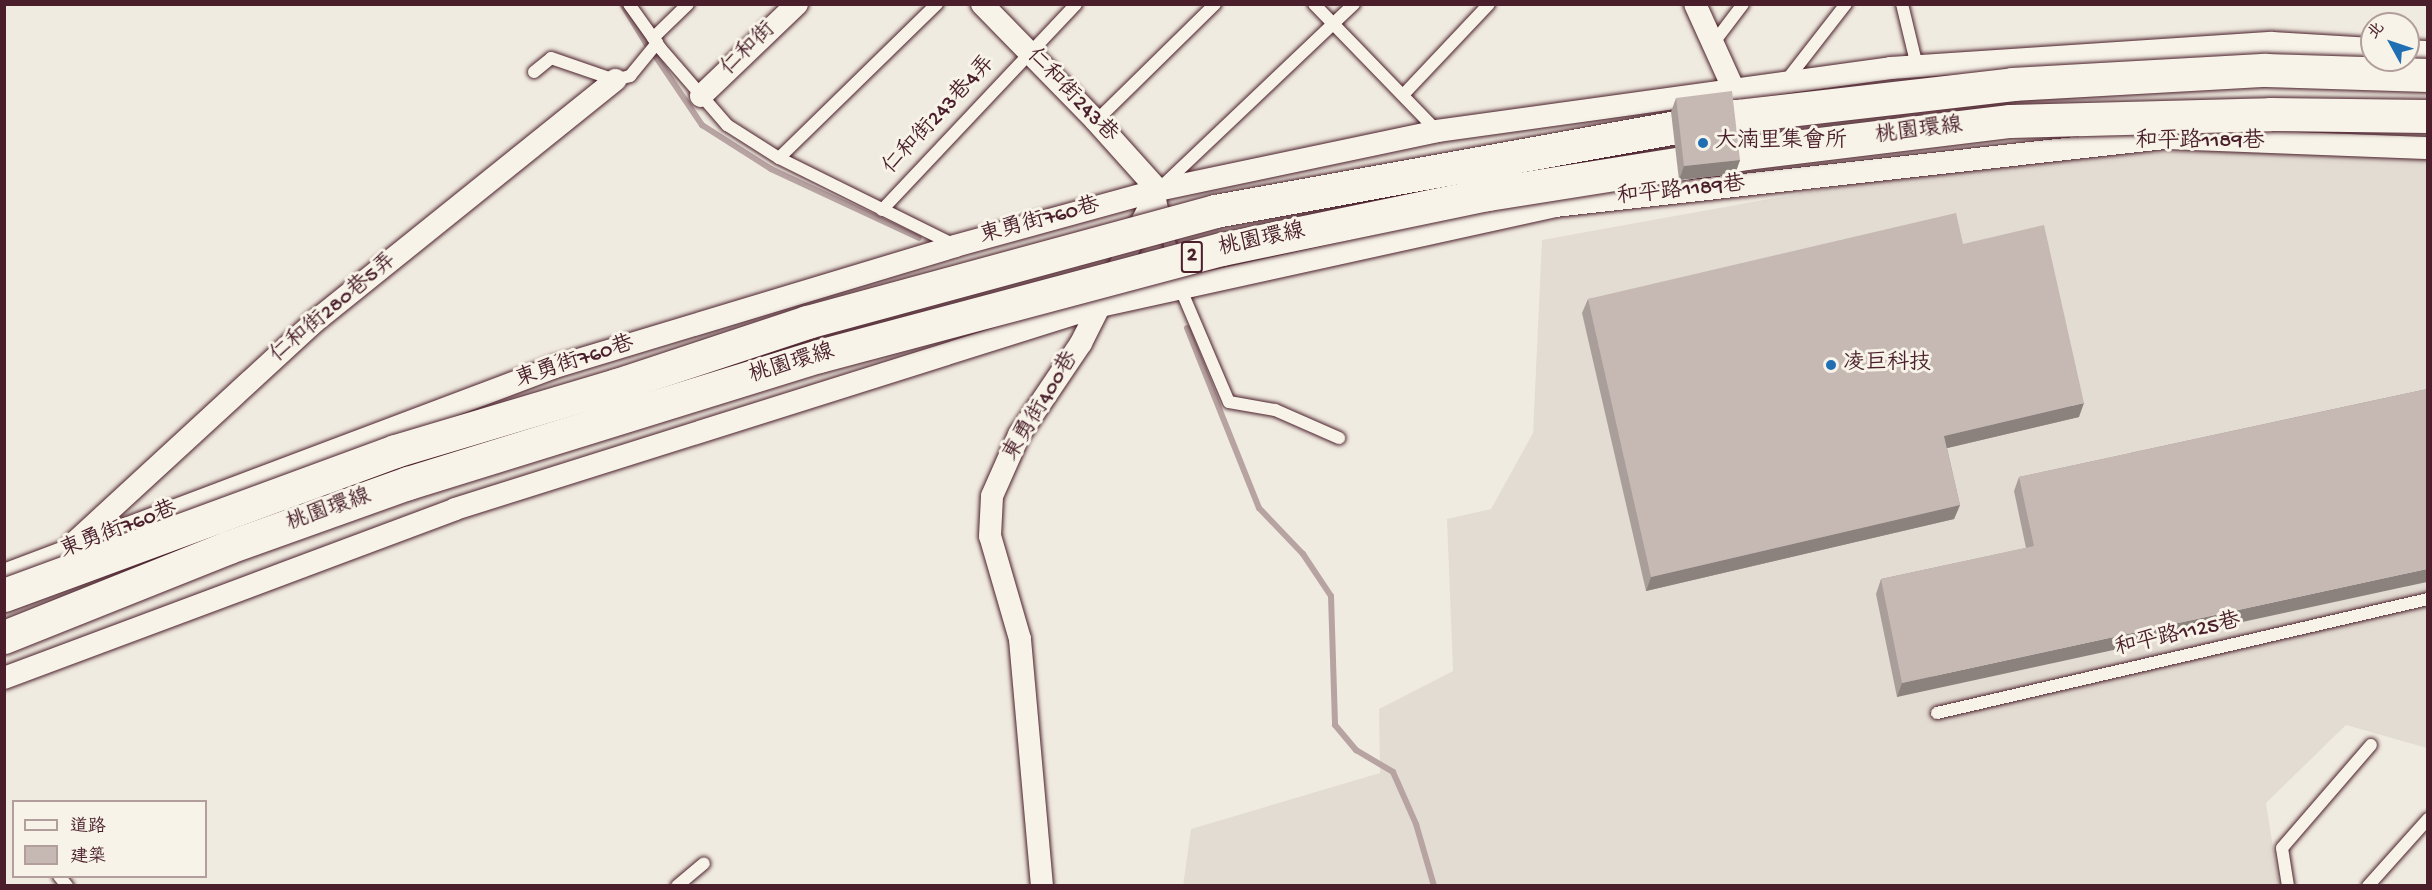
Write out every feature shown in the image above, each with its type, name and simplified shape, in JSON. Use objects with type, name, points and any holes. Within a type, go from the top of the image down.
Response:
[{"type":"highway","name":"桃園環線","points":[[4,595],[395,451],[617,385],[807,322],[1215,211],[1737,116],[2012,84],[2266,70],[2427,75]]},
{"type":"highway","name":"桃園環線","points":[[4,636],[229,547],[408,483],[819,356],[1222,249],[1487,194],[1745,153],[2010,121],[2270,114],[2427,116]]},
{"type":"street","name":"仁和街","points":[[701,96],[797,4]]},
{"type":"street","name":"仁和街243巷","points":[[982,4],[1096,121],[1158,190]]},
{"type":"street","points":[[1695,4],[1734,90]]},
{"type":"street","points":[[1158,190],[1437,132],[1785,82],[1917,66],[2272,43],[2360,48]]},
{"type":"street","name":"仁和街280巷5弄","points":[[64,552],[313,323],[615,80]]},
{"type":"street","points":[[1437,132],[1470,226]]},
{"type":"street","name":"和平路1189巷","points":[[4,678],[455,510],[1096,307],[1555,206],[2164,138],[2427,148]]},
{"type":"street","name":"東勇街760巷","points":[[4,575],[420,416],[555,367],[955,246],[1158,190]]},
{"type":"street","name":"東勇街400巷","points":[[1042,885],[1020,639],[990,536],[992,496],[1019,435],[1081,343],[1096,307],[1158,190]]},
{"type":"street","points":[[420,416],[455,510]]},
{"type":"lane","points":[[629,4],[655,41],[727,125],[779,158],[955,246]]},
{"type":"lane","points":[[534,72],[551,58],[615,80],[630,76],[655,41],[688,4]]},
{"type":"lane","points":[[779,158],[937,4]]},
{"type":"lane","name":"仁和街243巷4弄","points":[[882,210],[1028,52],[1076,4]]},
{"type":"lane","points":[[1096,121],[1215,4]]},
{"type":"lane","points":[[1314,4],[1437,132]]},
{"type":"lane","points":[[1339,438],[1275,410],[1229,402],[1179,289],[1158,190],[1354,4]]},
{"type":"lane","points":[[1403,96],[1489,4]]},
{"type":"lane","points":[[1712,45],[1743,4]]},
{"type":"lane","points":[[1785,82],[1846,4]]},
{"type":"lane","points":[[1902,4],[1917,66]]},
{"type":"lane","name":"和平路1125巷","points":[[1937,713],[2427,599]]},
{"type":"lane","points":[[2288,885],[2282,848],[2371,745]]},
{"type":"lane","points":[[2368,885],[2427,819]]},
{"type":"lane","points":[[677,885],[704,863]]},
{"type":"shaded area","points":[[2427,149],[2427,748],[2346,725],[2266,803],[2279,885],[1183,886],[1191,829],[1380,773],[1379,709],[1453,671],[1447,519],[1491,509],[1533,433],[1542,240],[1991,159],[2226,150]]},
{"type":"building","name":"大湳里集會所","points":[[1732,91],[1740,160],[1684,166],[1676,98]]},
{"type":"building","name":"凌巨科技","points":[[1956,213],[1963,244],[2044,225],[2084,403],[1944,436],[1960,505],[1651,577],[1588,299]]},
{"type":"building","points":[[2427,389],[2427,569],[1902,683],[1881,579],[2034,546],[2019,477]]},
{"type":"waterway","points":[[622,4],[647,45]]},
{"type":"waterway","points":[[654,54],[702,125],[771,169],[919,238]]},
{"type":"waterway","points":[[1187,328],[1259,508],[1303,554],[1331,596],[1335,725],[1356,750],[1393,772],[1416,824],[1434,886]]},
{"type":"place","name":"大湳里集會所","points":[[1703,143]]},
{"type":"place","name":"凌巨科技","points":[[1831,365]]}]
